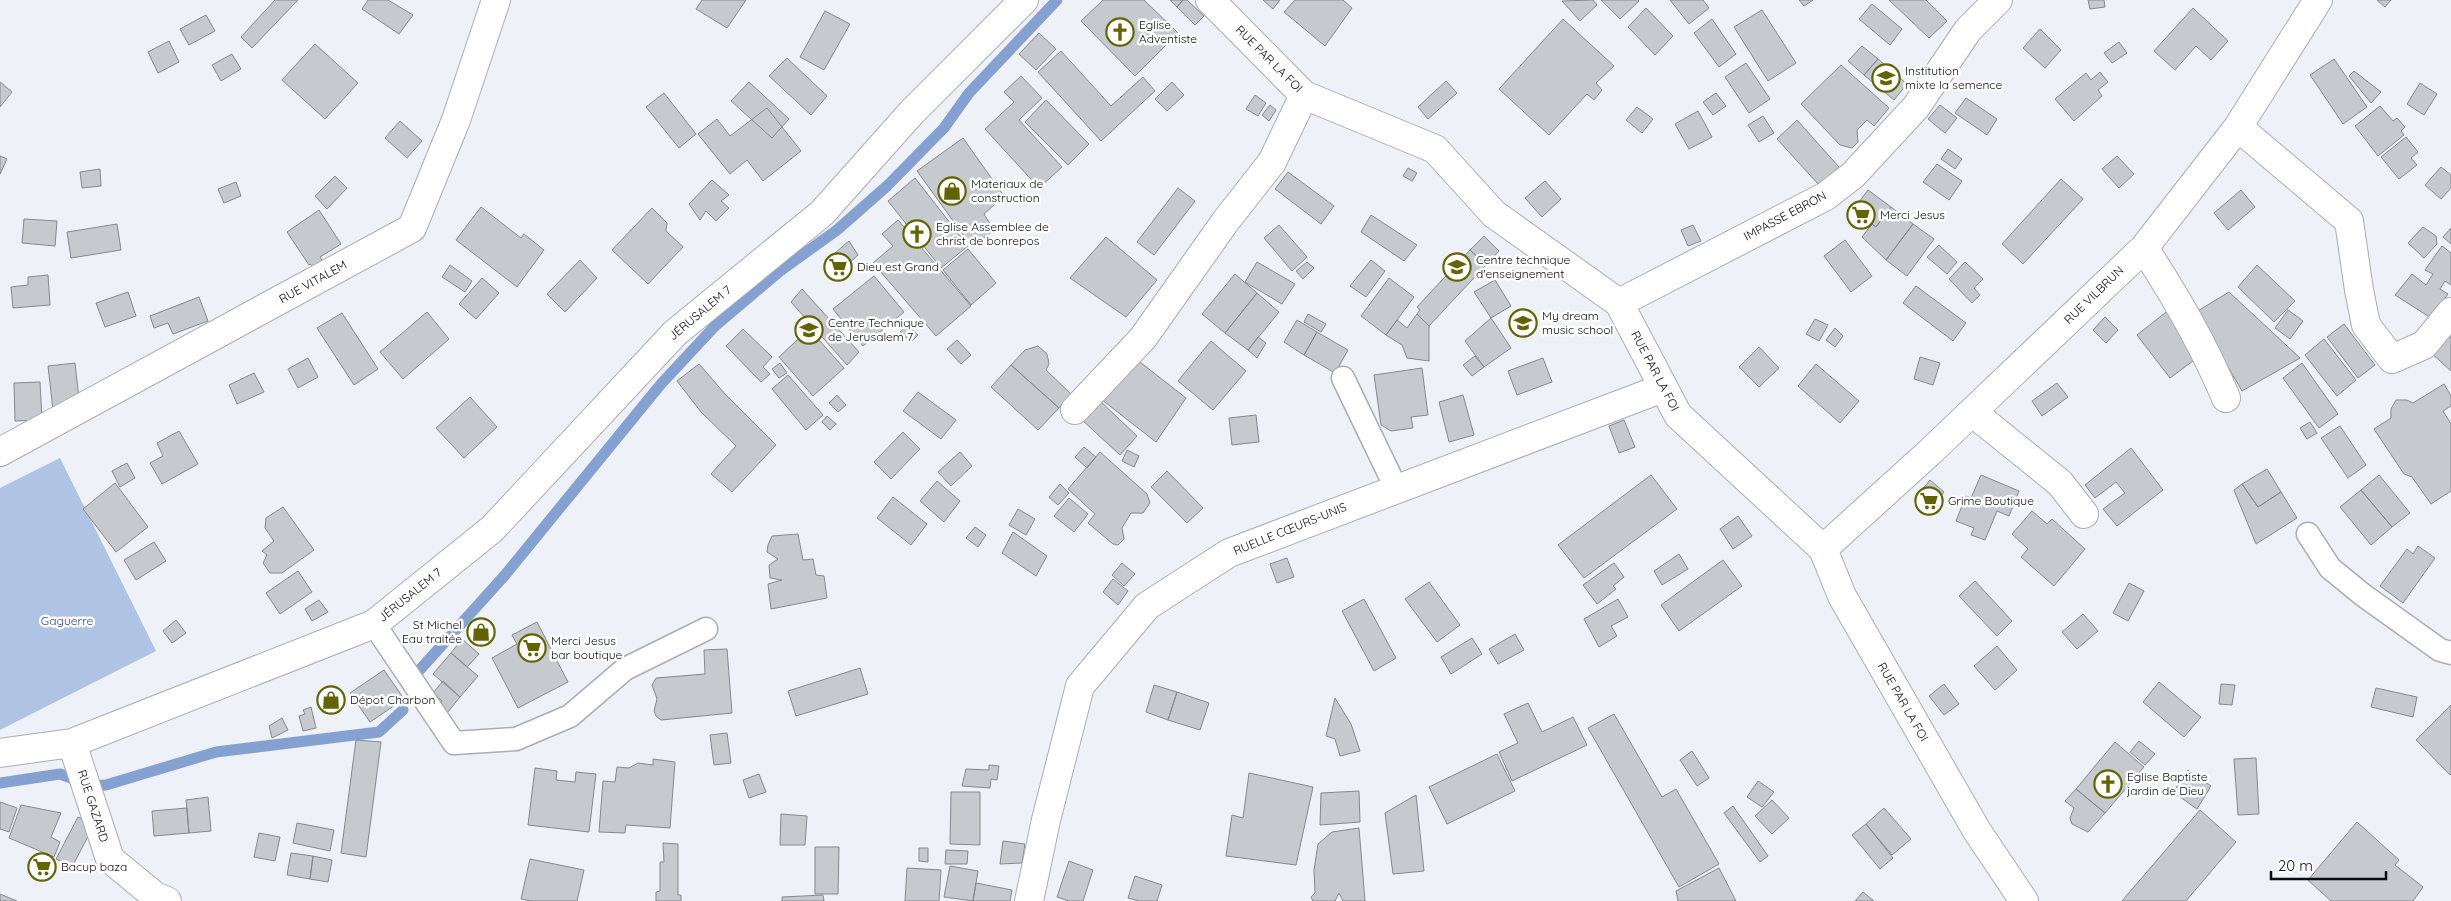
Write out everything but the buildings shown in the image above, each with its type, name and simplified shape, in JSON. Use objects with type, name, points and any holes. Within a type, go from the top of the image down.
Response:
[{"type":"street","name":"RUE VITALEM","points":[[0,452],[412,228],[456,120],[496,0]]},
{"type":"street","name":"JÉRUSALEM 7","points":[[72,743],[374,624],[492,529],[675,333],[822,213],[912,112],[1024,0]]},
{"type":"street","name":"RUE PAR LA FOI","points":[[1210,0],[1304,95],[1435,149],[1494,214],[1619,303],[1678,415],[1823,550],[1847,604],[1977,831],[2024,901]]},
{"type":"street","name":"IMPASSE EBRON","points":[[1619,303],[1826,196],[1853,175],[1916,107],[1968,30],[1998,0]]},
{"type":"street","name":"RUE VILBRUN","points":[[1823,550],[1972,412],[2144,248],[2238,126],[2318,0]]},
{"type":"street","points":[[1075,410],[1143,338],[1272,162],[1304,95]]},
{"type":"street","points":[[2238,126],[2349,222],[2366,324],[2392,359],[2424,345],[2451,312]]},
{"type":"street","points":[[2144,248],[2178,300],[2206,350],[2226,398]]},
{"type":"street","name":"RUELLE CŒURS-UNIS","points":[[1029,901],[1046,820],[1080,686],[1147,606],[1230,553],[1396,488],[1663,388]]},
{"type":"street","points":[[1972,412],[2060,483],[2084,514]]},
{"type":"street","points":[[0,753],[72,743]]},
{"type":"street","name":"RUE GAZARD","points":[[72,743],[110,859],[155,896],[167,901]]},
{"type":"lane","points":[[1343,378],[1396,488]]},
{"type":"lane","points":[[2308,534],[2330,568],[2363,595],[2440,650],[2451,653]]},
{"type":"lane","points":[[374,624],[454,743],[516,738],[570,716],[625,669],[706,629]]},
{"type":"green space","name":"Gaguerre","points":[[60,458],[156,651],[0,730],[0,488]]},
{"type":"waterway","points":[[416,674],[505,575],[661,384],[715,326],[780,271],[837,230],[887,186],[944,128],[969,93],[1057,0]]},
{"type":"waterway","points":[[0,783],[60,774],[93,786],[106,785],[216,752],[379,732],[403,710]]},
{"type":"place","name":"Eglise Adventiste","points":[[1120,32]]},
{"type":"place","name":"Institution mixte la semence","points":[[1886,78]]},
{"type":"place","name":"Materiaux de construction","points":[[952,191]]},
{"type":"place","name":"Merci Jesus","points":[[1861,215]]},
{"type":"place","name":"Eglise Assemblee de christ de bonrepos","points":[[917,234]]},
{"type":"place","name":"Dieu est Grand","points":[[838,267]]},
{"type":"place","name":"Centre technique d'enseignement","points":[[1457,267]]},
{"type":"place","name":"My dream music school","points":[[1523,323]]},
{"type":"place","name":"Centre Technique de Jerusalem 7","points":[[809,330]]},
{"type":"place","name":"Grime Boutique","points":[[1929,501]]},
{"type":"place","name":"St Michel Eau traitée","points":[[481,632]]},
{"type":"place","name":"Merci Jesus bar boutique","points":[[532,648]]},
{"type":"place","name":"Dépot Charbon","points":[[331,700]]},
{"type":"place","name":"Eglise Baptiste jardin de Dieu","points":[[2108,784]]},
{"type":"place","name":"Bacup baza","points":[[42,867]]}]
